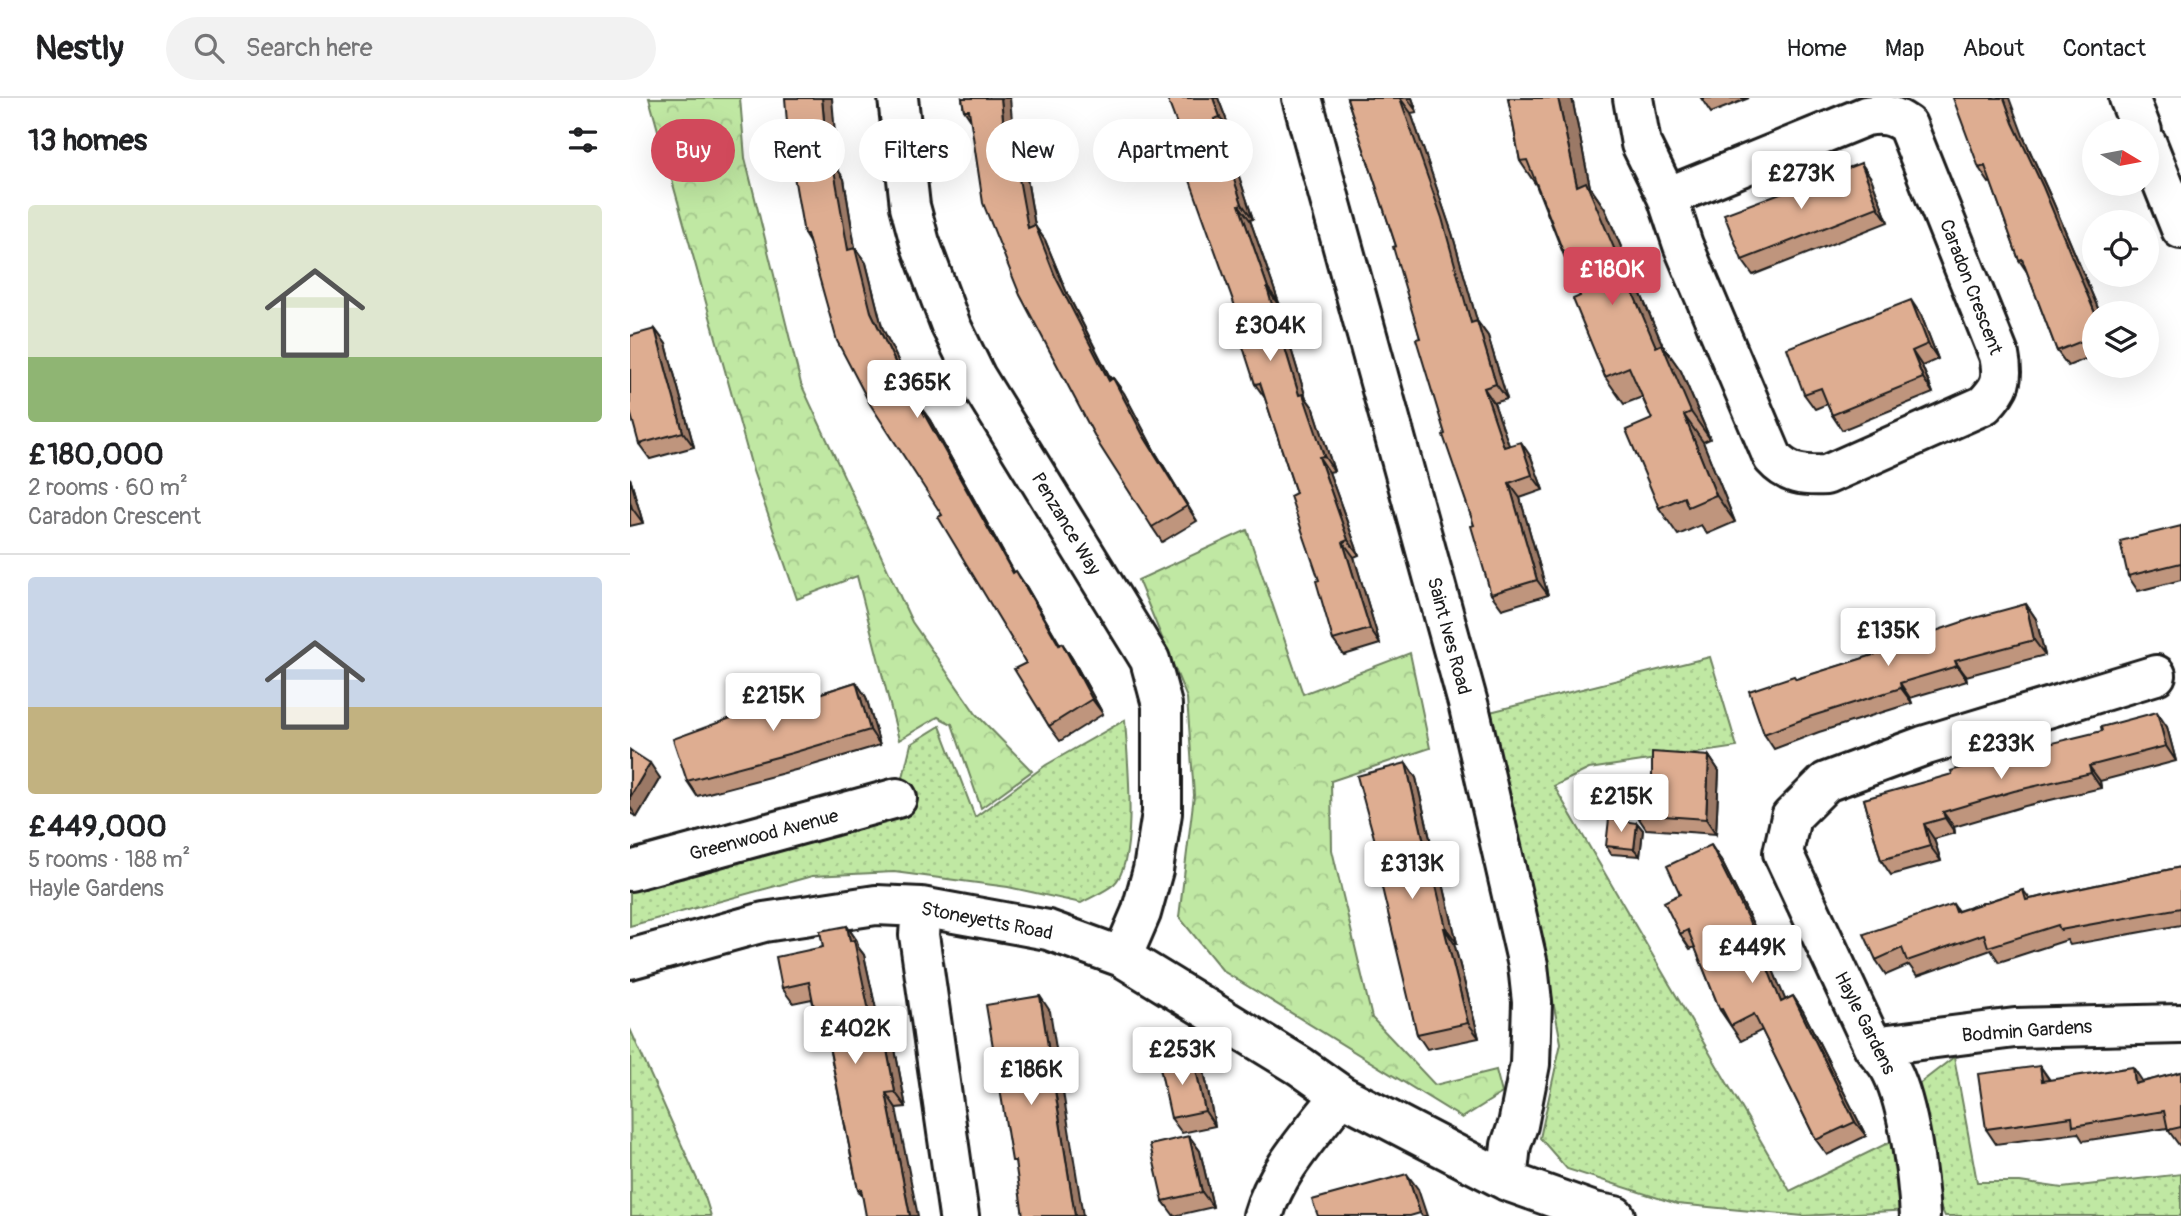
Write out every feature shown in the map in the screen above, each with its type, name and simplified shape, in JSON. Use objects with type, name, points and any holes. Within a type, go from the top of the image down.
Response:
[{"type":"street","name":"Penzance Way","points":[[898,98],[910,206],[920,243],[951,326],[976,377],[1150,660],[1162,705],[1162,813],[1157,847],[1141,913],[1122,957]]},
{"type":"street","name":"Saint Ives Road","points":[[1302,98],[1469,707],[1528,965],[1532,1002],[1530,1064],[1518,1125],[1511,1145],[1507,1181]]},
{"type":"street","name":"Caradon Crescent","points":[[1633,98],[1641,144],[1667,197],[1683,245],[1773,458],[1791,472],[1806,476],[1826,475],[1984,405],[1998,391],[2003,373],[1999,355],[1907,125],[1896,117],[1881,114],[1866,116],[1667,197]]},
{"type":"street","points":[[2129,98],[2137,119]]},
{"type":"street","points":[[2160,176],[2181,229]]},
{"type":"street","name":"Hayle Gardens","points":[[1920,1216],[1919,1191],[1909,1132],[1892,1072],[1873,1046],[1783,853],[1791,817],[1826,782],[1923,746],[2156,675]]},
{"type":"street","name":"Greenwood Avenue","points":[[630,872],[897,798]]},
{"type":"street","name":"Stoneyetts Road","points":[[630,959],[764,922],[876,905],[921,907],[1048,930],[1122,957],[1300,1066],[1341,1095],[1507,1181],[1594,1212],[1615,1216]]},
{"type":"street","points":[[921,907],[919,935],[959,1216]]},
{"type":"street","name":"Bodmin Gardens","points":[[1873,1046],[2015,1028],[2181,1024]]},
{"type":"street","points":[[1263,1216],[1286,1168],[1341,1095]]},
{"type":"green space","points":[[649,98],[740,98],[749,182],[801,384],[912,622],[976,714],[1032,771],[981,808],[952,724],[938,717],[899,740],[857,576],[797,599],[753,471],[672,182],[735,182],[735,119],[655,119]]},
{"type":"green space","points":[[1247,530],[1303,694],[1410,653],[1430,748],[1331,781],[1332,850],[1372,1018],[1435,1085],[1496,1070],[1502,1093],[1462,1118],[1223,971],[1179,917],[1194,795],[1187,698],[1138,580]]},
{"type":"green space","points":[[1710,657],[1737,747],[1589,769],[1554,786],[1790,1191],[1896,1139],[1909,1210],[1803,1216],[1677,1204],[1567,1169],[1540,1138],[1561,1043],[1536,911],[1478,715]]},
{"type":"green space","points":[[1125,720],[1130,806],[1127,853],[1122,872],[1114,884],[1081,903],[1008,887],[894,872],[812,876],[630,926],[630,887],[894,815],[911,744],[940,726],[975,817],[1046,765]]},
{"type":"green space","points":[[630,1029],[705,1197],[711,1216],[631,1216]]},
{"type":"green space","points":[[1954,1057],[1977,1182],[2020,1182],[2062,1188],[2181,1174],[2181,1216],[1945,1216],[1926,1179],[1919,1119],[1919,1084]]},
{"type":"building","points":[[785,98],[822,98],[824,119],[787,119]]},
{"type":"building","points":[[962,98],[1001,98],[1003,119],[986,119],[986,182],[1020,182],[1028,228],[1035,225],[1055,276],[1109,381],[1113,378],[1143,435],[1187,506],[1152,527],[1100,446],[1020,295],[983,203],[972,119],[969,110],[964,110]]},
{"type":"building","points":[[1167,98],[1213,98],[1220,117],[1214,119],[1175,119]]},
{"type":"building","points":[[1347,98],[1400,98],[1442,218],[1471,323],[1477,321],[1496,384],[1484,388],[1504,447],[1521,442],[1532,475],[1509,483],[1537,580],[1491,594],[1471,526],[1474,525],[1443,435],[1445,434],[1416,339],[1420,338],[1393,247],[1396,246]]},
{"type":"building","points":[[1508,98],[1558,98],[1577,186],[1586,182],[1656,347],[1662,344],[1691,412],[1684,415],[1716,495],[1688,507],[1684,497],[1659,508],[1626,430],[1652,419],[1629,367],[1605,377],[1573,299],[1580,296],[1554,228],[1527,160],[1520,161]]},
{"type":"building","points":[[1953,98],[2004,98],[2090,301],[2082,301],[2082,341],[2057,351],[2022,259],[2019,260],[1985,166],[1979,168]]},
{"type":"building","points":[[1861,163],[1878,207],[1742,260],[1724,214]]},
{"type":"building","points":[[795,182],[836,182],[848,250],[855,248],[871,312],[916,406],[919,405],[1013,573],[1016,571],[1059,645],[1062,643],[1092,699],[1049,726],[1014,669],[1026,663],[938,517],[942,515],[870,404],[837,341],[807,234],[804,234]]},
{"type":"building","points":[[1191,182],[1235,182],[1242,204],[1239,205],[1268,288],[1299,395],[1303,394],[1324,456],[1319,457],[1348,540],[1343,542],[1370,629],[1333,640],[1316,581],[1319,580],[1290,496],[1296,493],[1260,383],[1255,384],[1236,325],[1241,323]]},
{"type":"building","points":[[1911,300],[1928,344],[1912,351],[1923,378],[1832,415],[1821,388],[1804,394],[1787,348]]},
{"type":"building","points":[[655,329],[683,432],[639,444],[630,411],[630,336]]},
{"type":"building","points":[[2181,526],[2181,563],[2128,576],[2120,541]]},
{"type":"building","points":[[2026,604],[2034,640],[1955,661],[1957,666],[1900,683],[1901,688],[1764,734],[1749,691],[1896,648],[1894,645]]},
{"type":"building","points":[[856,682],[870,730],[687,781],[673,739],[731,718],[778,707]]},
{"type":"building","points":[[2157,712],[2166,746],[2089,766],[2091,773],[2014,791],[1943,812],[1945,818],[1924,824],[1930,846],[1881,860],[1864,799],[1952,774],[1951,771],[2007,754],[2102,731],[2101,727]]},
{"type":"building","points":[[630,750],[650,763],[630,797]]},
{"type":"building","points":[[1652,752],[1709,756],[1706,819],[1636,814],[1638,784],[1652,784]]},
{"type":"building","points":[[1406,763],[1468,1023],[1417,1034],[1378,871],[1383,870],[1357,776]]},
{"type":"building","points":[[1609,819],[1637,823],[1634,849],[1606,846]]},
{"type":"building","points":[[1711,845],[1749,921],[1781,1002],[1793,996],[1855,1122],[1816,1140],[1754,1014],[1731,1026],[1722,1009],[1720,1010],[1688,930],[1680,934],[1664,902],[1680,894],[1667,866]]},
{"type":"building","points":[[2181,867],[2181,908],[2060,930],[2058,925],[1988,947],[1984,934],[1907,961],[1902,948],[1876,960],[1864,934],[1953,904],[1956,912],[2023,890],[2026,900]]},
{"type":"building","points":[[847,926],[850,941],[854,940],[873,1030],[883,1029],[895,1092],[886,1093],[910,1216],[866,1216],[861,1189],[858,1190],[824,1021],[817,1022],[809,982],[782,988],[776,957],[823,947],[820,931]]},
{"type":"building","points":[[1040,996],[1075,1216],[1023,1216],[986,1005]]},
{"type":"building","points":[[1193,1056],[1205,1111],[1171,1118],[1159,1063]]},
{"type":"building","points":[[2040,1066],[2042,1081],[2133,1067],[2135,1084],[2181,1072],[2181,1127],[2168,1130],[2164,1111],[2073,1126],[2072,1117],[1986,1129],[1978,1074]]},
{"type":"building","points":[[1189,1136],[1202,1192],[1163,1201],[1150,1145]]},
{"type":"building","points":[[1407,1174],[1420,1213],[1410,1216],[1318,1216],[1312,1200]]}]
